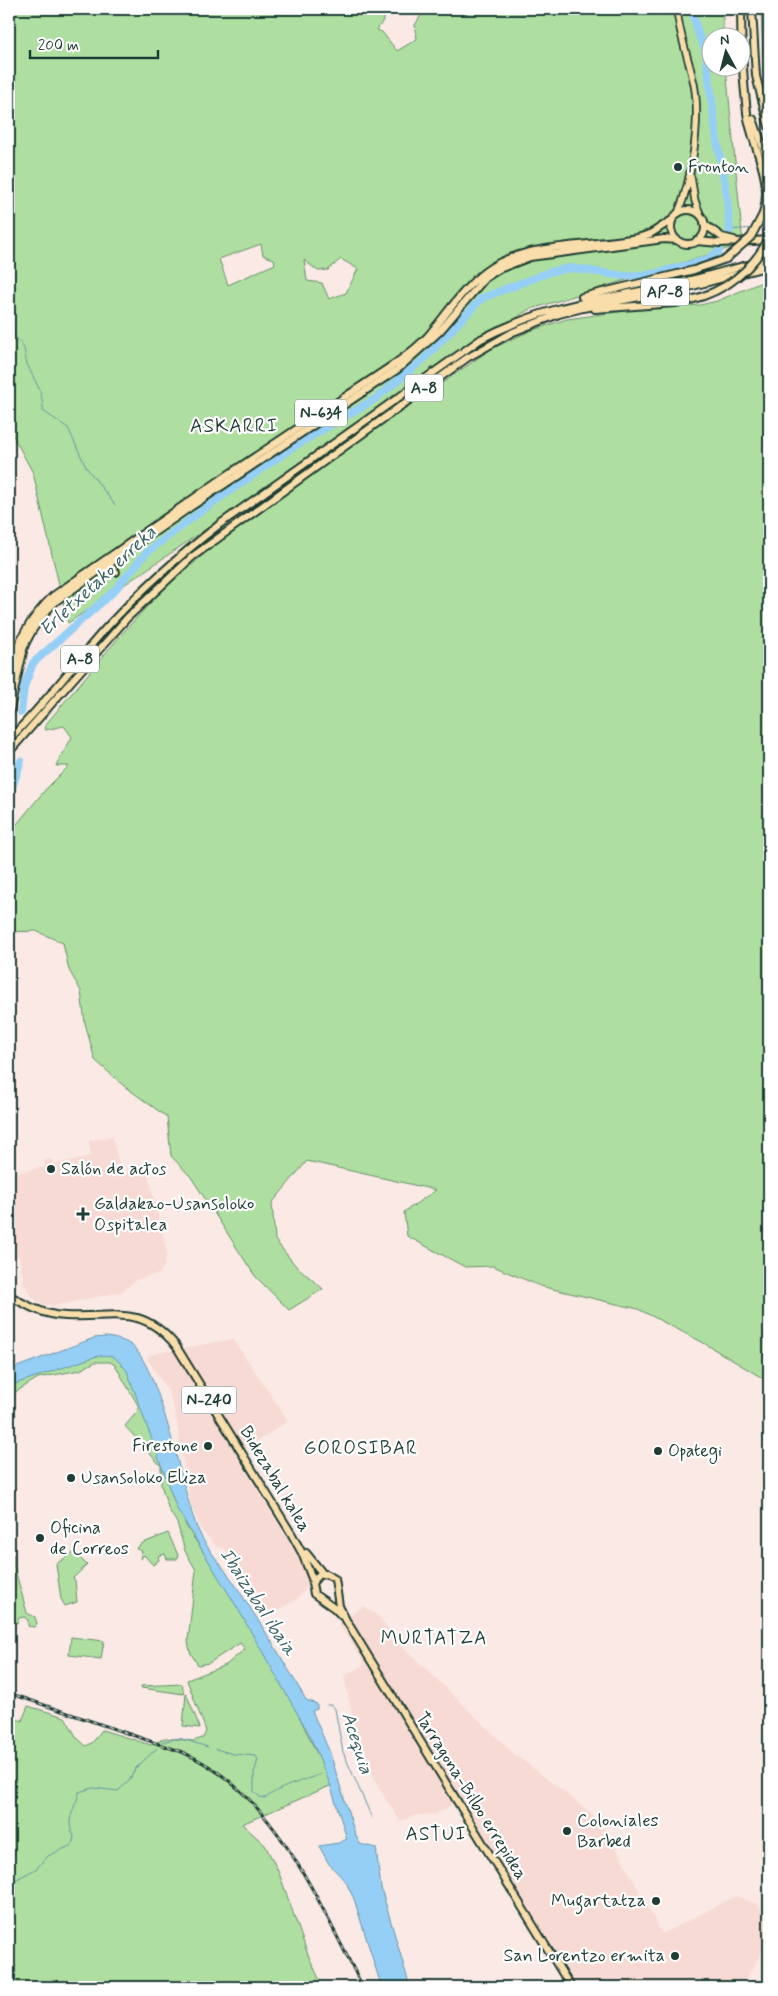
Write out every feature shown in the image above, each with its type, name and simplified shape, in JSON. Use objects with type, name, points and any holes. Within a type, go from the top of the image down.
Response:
[{"type":"highway","points":[[741,9],[741,28]]},
{"type":"highway","points":[[752,9],[753,54],[769,127]]},
{"type":"highway","points":[[525,318],[556,304],[676,275],[726,260],[751,237],[763,214],[766,192],[764,174],[748,115],[744,78]]},
{"type":"highway","points":[[760,92],[769,114]]},
{"type":"highway","points":[[747,102],[769,164]]},
{"type":"highway","points":[[678,214],[687,210],[701,216],[704,224],[703,234],[696,242]]},
{"type":"highway","name":"N-634","points":[[9,673],[13,657],[25,631],[36,614],[52,596],[223,478],[396,363],[425,339],[462,294],[486,270],[507,259],[525,253],[637,238],[650,234],[678,214]]},
{"type":"highway","points":[[672,220],[672,231],[677,240]]},
{"type":"highway","name":"N-634","points":[[704,224],[722,237],[739,241]]},
{"type":"highway","name":"N-634","points":[[9,693],[17,660],[28,634],[40,617],[69,590],[398,369],[440,331],[485,278],[499,269],[530,257],[664,239],[677,240],[686,244],[769,239]]},
{"type":"highway","points":[[560,314],[606,308],[675,303],[708,295],[733,282],[750,268],[769,239]]},
{"type":"highway","name":"AP-8","points":[[580,302],[668,285],[769,260]]},
{"type":"highway","name":"AP-8","points":[[560,314],[681,289],[769,266]]},
{"type":"highway","name":"A-8","points":[[9,739],[33,714],[107,627],[152,581],[220,524],[356,429],[463,350],[481,339],[525,318],[580,302]]},
{"type":"highway","name":"A-8","points":[[9,752],[127,618],[165,581],[208,544],[467,358],[513,332],[560,314]]},
{"type":"highway","name":"N-634","points":[[69,590],[77,589],[110,566],[116,572],[121,554]]},
{"type":"highway","points":[[9,714],[28,634]]},
{"type":"highway","name":"Bidezabal kalea","points":[[9,1296],[31,1308],[55,1315],[129,1316],[145,1320],[158,1327],[176,1346],[291,1533],[313,1580]]},
{"type":"highway","name":"Bidezabal kalea","points":[[291,1533],[323,1574]]},
{"type":"highway","points":[[313,1580],[323,1574]]},
{"type":"highway","name":"Tarragona-Bilbo errepidea","points":[[323,1574],[330,1574],[335,1579],[336,1591],[346,1620],[571,1987]]},
{"type":"highway","name":"Tarragona-Bilbo errepidea","points":[[313,1580],[312,1591],[346,1620]]},
{"type":"highway","points":[[321,1598],[331,1597],[336,1591]]},
{"type":"main road","points":[[677,9],[680,31],[696,101],[690,174],[678,214]]},
{"type":"main road","points":[[690,174],[693,194],[701,216]]},
{"type":"shaded area","name":"Galdakao-Usansoloko Ospitalea","points":[[112,1136],[121,1173],[138,1169],[148,1174],[167,1253],[164,1266],[159,1274],[137,1279],[121,1292],[52,1306],[40,1303],[33,1298],[24,1284],[19,1255],[9,1257],[9,1174],[45,1167],[45,1160],[50,1159],[56,1164],[91,1156],[89,1141]]},
{"type":"shaded area","points":[[233,1339],[288,1421],[236,1455],[304,1566],[308,1577],[306,1588],[297,1599],[266,1617],[225,1549],[217,1547],[203,1532],[191,1506],[175,1412],[169,1392],[147,1359],[149,1355]]},
{"type":"shaded area","points":[[363,1606],[378,1616],[402,1646],[513,1753],[590,1812],[609,1835],[662,1934],[736,1896],[758,1905],[769,1923],[769,1938],[742,1987],[578,1987],[461,1799],[436,1814],[417,1815],[400,1821],[377,1785],[358,1741],[344,1676],[365,1664],[339,1624]]},
{"type":"green space","points":[[9,9],[390,9],[377,30],[382,32],[397,51],[417,39],[415,25],[425,9],[723,9],[723,28],[700,28],[700,78],[727,78],[743,244],[528,310],[68,623],[33,473],[9,428]],"holes":[[[261,244],[263,255],[274,259],[275,264],[228,285],[219,259]],[[341,259],[358,269],[346,293],[329,299],[322,283],[307,281],[304,260],[318,271],[328,270]]]},
{"type":"green space","points":[[761,9],[769,9],[769,68],[763,58]]},
{"type":"green space","points":[[769,279],[769,1382],[702,1342],[638,1309],[540,1286],[493,1266],[465,1267],[407,1236],[404,1212],[436,1190],[307,1161],[272,1203],[275,1240],[295,1265],[323,1289],[289,1310],[255,1276],[191,1177],[171,1156],[167,1117],[124,1086],[95,1060],[85,1023],[81,991],[69,970],[63,943],[36,931],[9,932],[9,829],[17,824],[45,790],[69,766],[56,766],[72,737],[64,726],[45,730],[46,724],[120,636],[161,591],[236,527],[491,349],[530,331],[567,319],[639,309],[700,305],[717,301]]},
{"type":"green space","points":[[114,1340],[155,1407],[186,1526],[266,1647],[332,1785],[242,1824],[265,1845],[279,1873],[308,1955],[323,1987],[9,1987],[9,1716],[22,1721],[28,1706],[65,1717],[77,1738],[86,1746],[92,1743],[102,1730],[151,1745],[165,1738],[193,1741],[203,1738],[206,1731],[187,1680],[226,1665],[245,1649],[240,1643],[209,1663],[198,1665],[190,1652],[188,1641],[196,1570],[185,1551],[177,1523],[169,1510],[161,1485],[161,1466],[125,1426],[139,1407],[115,1365],[110,1362],[95,1362],[80,1370],[38,1378],[9,1396],[9,1373]]},
{"type":"green space","points":[[168,1533],[178,1555],[177,1559],[167,1559],[165,1554],[158,1556],[159,1560],[153,1565],[144,1555],[140,1559],[142,1551],[136,1549],[141,1544]]},
{"type":"green space","points":[[74,1552],[87,1565],[73,1578],[75,1580],[77,1602],[65,1606],[61,1599],[56,1564]]},
{"type":"green space","points":[[9,1553],[14,1555],[14,1566],[27,1613],[35,1617],[37,1624],[34,1627],[28,1626],[28,1620],[24,1617],[19,1618],[17,1623],[9,1622]]},
{"type":"green space","points":[[71,1637],[104,1641],[101,1659],[69,1655]]},
{"type":"green space","points":[[182,1684],[184,1694],[141,1688],[141,1686]]},
{"type":"green space","points":[[186,1693],[200,1728],[183,1726]]},
{"type":"water","points":[[106,1337],[128,1343],[141,1357],[160,1400],[189,1502],[201,1536],[251,1609],[306,1700],[317,1704],[317,1709],[312,1711],[330,1753],[355,1834],[360,1844],[376,1848],[381,1888],[410,1987],[383,1987],[380,1982],[354,1899],[346,1882],[329,1864],[319,1846],[339,1843],[347,1839],[330,1784],[309,1734],[238,1609],[177,1509],[127,1371],[113,1357],[105,1355],[9,1386],[9,1370],[94,1338]]},
{"type":"waterway","points":[[694,9],[692,12],[699,36],[705,48],[730,230]]},
{"type":"waterway","points":[[730,230],[754,228]]},
{"type":"waterway","points":[[760,228],[769,228]]},
{"type":"waterway","name":"Erletxetako erreka","points":[[21,712],[24,687],[33,663],[114,591],[147,552],[200,512],[293,447],[375,399],[424,359],[482,298],[550,272],[571,268],[624,276],[652,274],[706,260],[719,251]]},
{"type":"waterway","points":[[9,322],[13,334],[20,341],[24,350],[27,364],[40,392],[43,411],[68,428],[86,467],[115,505]]},
{"type":"waterway","name":"Erletxetako erreka","points":[[9,796],[21,761]]},
{"type":"waterway","name":"Acequia","points":[[327,1705],[332,1705],[335,1709],[343,1752],[372,1818]]},
{"type":"waterway","points":[[162,1742],[179,1738],[208,1747]]},
{"type":"waterway","points":[[9,1883],[36,1869],[48,1856],[72,1845],[74,1836],[71,1830],[70,1819],[79,1792],[93,1788],[118,1791],[129,1781],[135,1769],[157,1748]]},
{"type":"waterway","points":[[216,1749],[233,1754],[256,1756],[258,1760],[254,1773],[254,1792],[260,1797],[266,1798],[284,1788],[321,1774]]},
{"type":"railway","points":[[9,1693],[182,1752],[215,1770],[244,1794],[269,1822],[291,1853],[311,1886],[363,1987]]},
{"type":"place","name":"Fronton","points":[[678,167]]},
{"type":"place","name":"Salón de actos","points":[[51,1169]]},
{"type":"place","name":"Galdakao-Usansoloko Ospitalea","points":[[83,1214]]},
{"type":"place","name":"Firestone","points":[[208,1446]]},
{"type":"place","name":"Opategi","points":[[658,1451]]},
{"type":"place","name":"Usansoloko Eliza","points":[[71,1478]]},
{"type":"place","name":"Oficina de Correos","points":[[40,1538]]},
{"type":"place","name":"Coloniales Barbed","points":[[567,1831]]},
{"type":"place","name":"Mugartatza","points":[[656,1901]]},
{"type":"place","name":"San Lorentzo ermita","points":[[675,1956]]},
{"type":"district","name":"ASKARRI","points":[[234,426]]},
{"type":"district","name":"GOROSIBAR","points":[[361,1448]]},
{"type":"district","name":"MURTATZA","points":[[434,1638]]},
{"type":"district","name":"ASTUI","points":[[436,1834]]},
{"type":"water label","name":"Ibaizabal ibaia","points":[[258,1602]]}]
